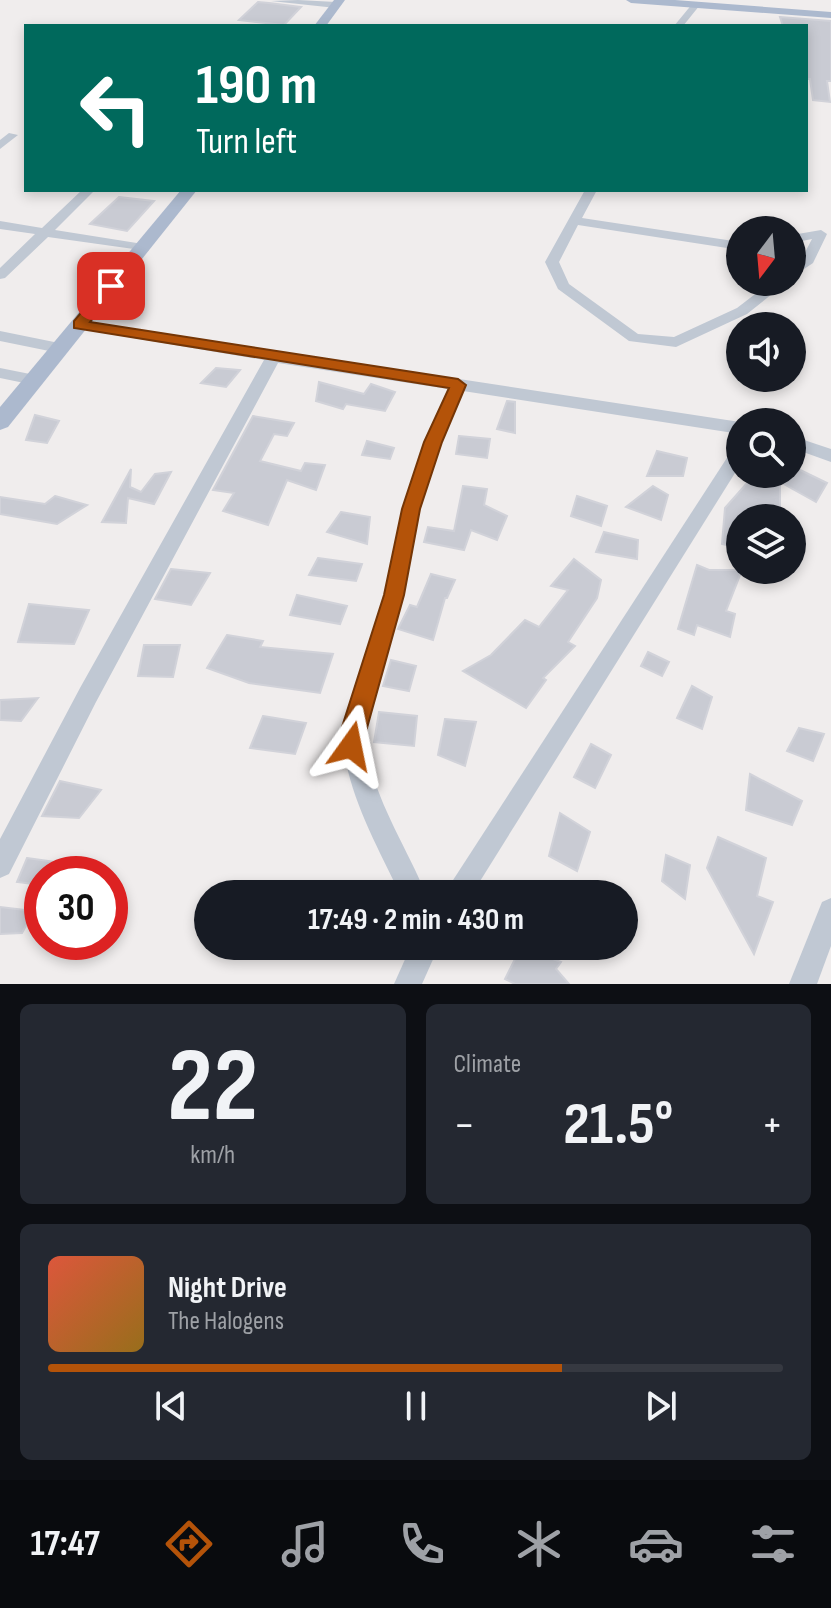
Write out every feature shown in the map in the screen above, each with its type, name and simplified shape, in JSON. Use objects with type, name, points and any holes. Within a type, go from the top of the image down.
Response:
[{"type":"main road","points":[[631,0],[831,15]]},
{"type":"main road","points":[[322,24],[338,3]]},
{"type":"main road","points":[[0,422],[187,192]]},
{"type":"street","points":[[275,1],[338,3]]},
{"type":"street","points":[[680,24],[696,5]]},
{"type":"street","points":[[0,146],[13,135]]},
{"type":"street","points":[[0,275],[87,192]]},
{"type":"street","points":[[590,192],[552,262],[563,286],[634,338],[676,342],[742,311],[762,296]]},
{"type":"street","points":[[575,221],[726,244]]},
{"type":"street","points":[[0,225],[143,248]]},
{"type":"street","points":[[806,237],[821,234],[806,262]]},
{"type":"street","points":[[79,325],[726,426]]},
{"type":"street","points":[[0,336],[59,348]]},
{"type":"street","points":[[0,865],[95,681],[273,357]]},
{"type":"street","points":[[0,373],[34,380]]},
{"type":"street","points":[[407,880],[363,783],[351,746],[353,727],[394,595],[411,509],[433,442],[458,385]]},
{"type":"street","points":[[806,447],[831,456]]},
{"type":"street","points":[[466,880],[726,473]]},
{"type":"street","points":[[803,984],[831,911]]},
{"type":"street","points":[[408,984],[419,960]]},
{"type":"building","points":[[258,2],[301,7],[285,24],[239,20]]},
{"type":"building","points":[[780,17],[831,21],[831,81],[827,81],[830,102],[813,100],[808,79],[808,24],[782,24]]},
{"type":"building","points":[[119,197],[154,201],[127,231],[90,224]]},
{"type":"building","points":[[216,368],[240,370],[226,387],[201,383]]},
{"type":"building","points":[[319,382],[364,394],[371,384],[395,392],[385,411],[346,404],[343,409],[316,401]]},
{"type":"building","points":[[507,401],[515,402],[515,433],[497,429]]},
{"type":"building","points":[[35,415],[59,421],[47,443],[26,440]]},
{"type":"building","points":[[253,416],[294,423],[287,436],[274,434],[260,461],[301,471],[305,463],[325,465],[316,490],[287,480],[268,525],[223,511],[234,493],[213,490]]},
{"type":"building","points":[[459,436],[490,439],[487,458],[456,454]]},
{"type":"building","points":[[367,441],[394,448],[390,459],[362,455]]},
{"type":"building","points":[[657,451],[687,458],[683,476],[647,476]]},
{"type":"building","points":[[131,469],[130,487],[141,492],[155,474],[171,472],[154,504],[128,498],[126,523],[102,522]]},
{"type":"building","points":[[806,473],[827,483],[816,502],[791,488],[806,488]]},
{"type":"building","points":[[463,486],[487,489],[484,505],[507,516],[497,540],[471,530],[464,550],[424,542],[428,527],[454,531]]},
{"type":"building","points":[[653,486],[668,495],[661,520],[626,507]]},
{"type":"building","points":[[743,488],[780,488],[780,504],[729,504]]},
{"type":"building","points":[[55,496],[87,505],[57,524],[0,514],[0,497],[45,504]]},
{"type":"building","points":[[577,496],[607,506],[601,526],[571,516]]},
{"type":"building","points":[[726,507],[726,545],[722,544]]},
{"type":"building","points":[[341,512],[370,517],[367,544],[327,532]]},
{"type":"building","points":[[604,532],[638,540],[637,559],[596,552]]},
{"type":"building","points":[[318,558],[362,564],[356,581],[309,575]]},
{"type":"building","points":[[574,559],[601,580],[597,598],[568,642],[575,646],[543,678],[546,680],[526,708],[463,671],[491,655],[525,620],[539,627],[568,590],[551,586]]},
{"type":"building","points":[[697,565],[709,570],[726,570],[726,584],[737,584],[726,611],[735,614],[730,637],[697,625],[694,635],[678,629]]},
{"type":"building","points":[[171,569],[210,573],[191,605],[155,599]]},
{"type":"building","points":[[431,574],[455,580],[445,598],[433,640],[398,629],[410,605],[417,607]]},
{"type":"building","points":[[297,595],[347,606],[340,624],[290,615]]},
{"type":"building","points":[[29,604],[89,610],[74,644],[18,642]]},
{"type":"building","points":[[227,635],[263,641],[260,647],[333,654],[320,693],[249,683],[207,668]]},
{"type":"building","points":[[144,645],[180,645],[173,677],[138,676]]},
{"type":"building","points":[[648,652],[669,662],[662,676],[641,666]]},
{"type":"building","points":[[391,660],[416,666],[409,691],[383,686]]},
{"type":"building","points":[[692,686],[712,697],[702,729],[677,718]]},
{"type":"building","points":[[38,698],[21,721],[0,720],[0,700]]},
{"type":"building","points":[[379,712],[417,716],[414,746],[374,742]]},
{"type":"building","points":[[263,716],[306,723],[295,754],[250,748]]},
{"type":"building","points":[[445,719],[476,722],[465,766],[438,755]]},
{"type":"building","points":[[799,728],[824,734],[813,761],[787,751]]},
{"type":"building","points":[[591,744],[611,755],[595,788],[574,777]]},
{"type":"building","points":[[750,774],[802,801],[792,825],[746,810]]},
{"type":"building","points":[[60,781],[101,790],[79,818],[42,816]]},
{"type":"building","points":[[560,813],[590,832],[577,871],[549,856]]},
{"type":"building","points":[[718,837],[766,858],[757,896],[773,902],[754,954],[707,868]]},
{"type":"building","points":[[666,855],[690,865],[685,899],[662,881]]},
{"type":"building","points":[[24,865],[24,883],[17,882]]},
{"type":"building","points":[[0,907],[24,910],[22,933],[0,934]]},
{"type":"building","points":[[514,960],[556,960],[561,962],[556,969],[569,984],[515,984],[505,979]]},
{"type":"route","points":[[111,286],[79,325],[458,385],[433,442],[411,509],[394,595],[353,727],[351,746]]}]
